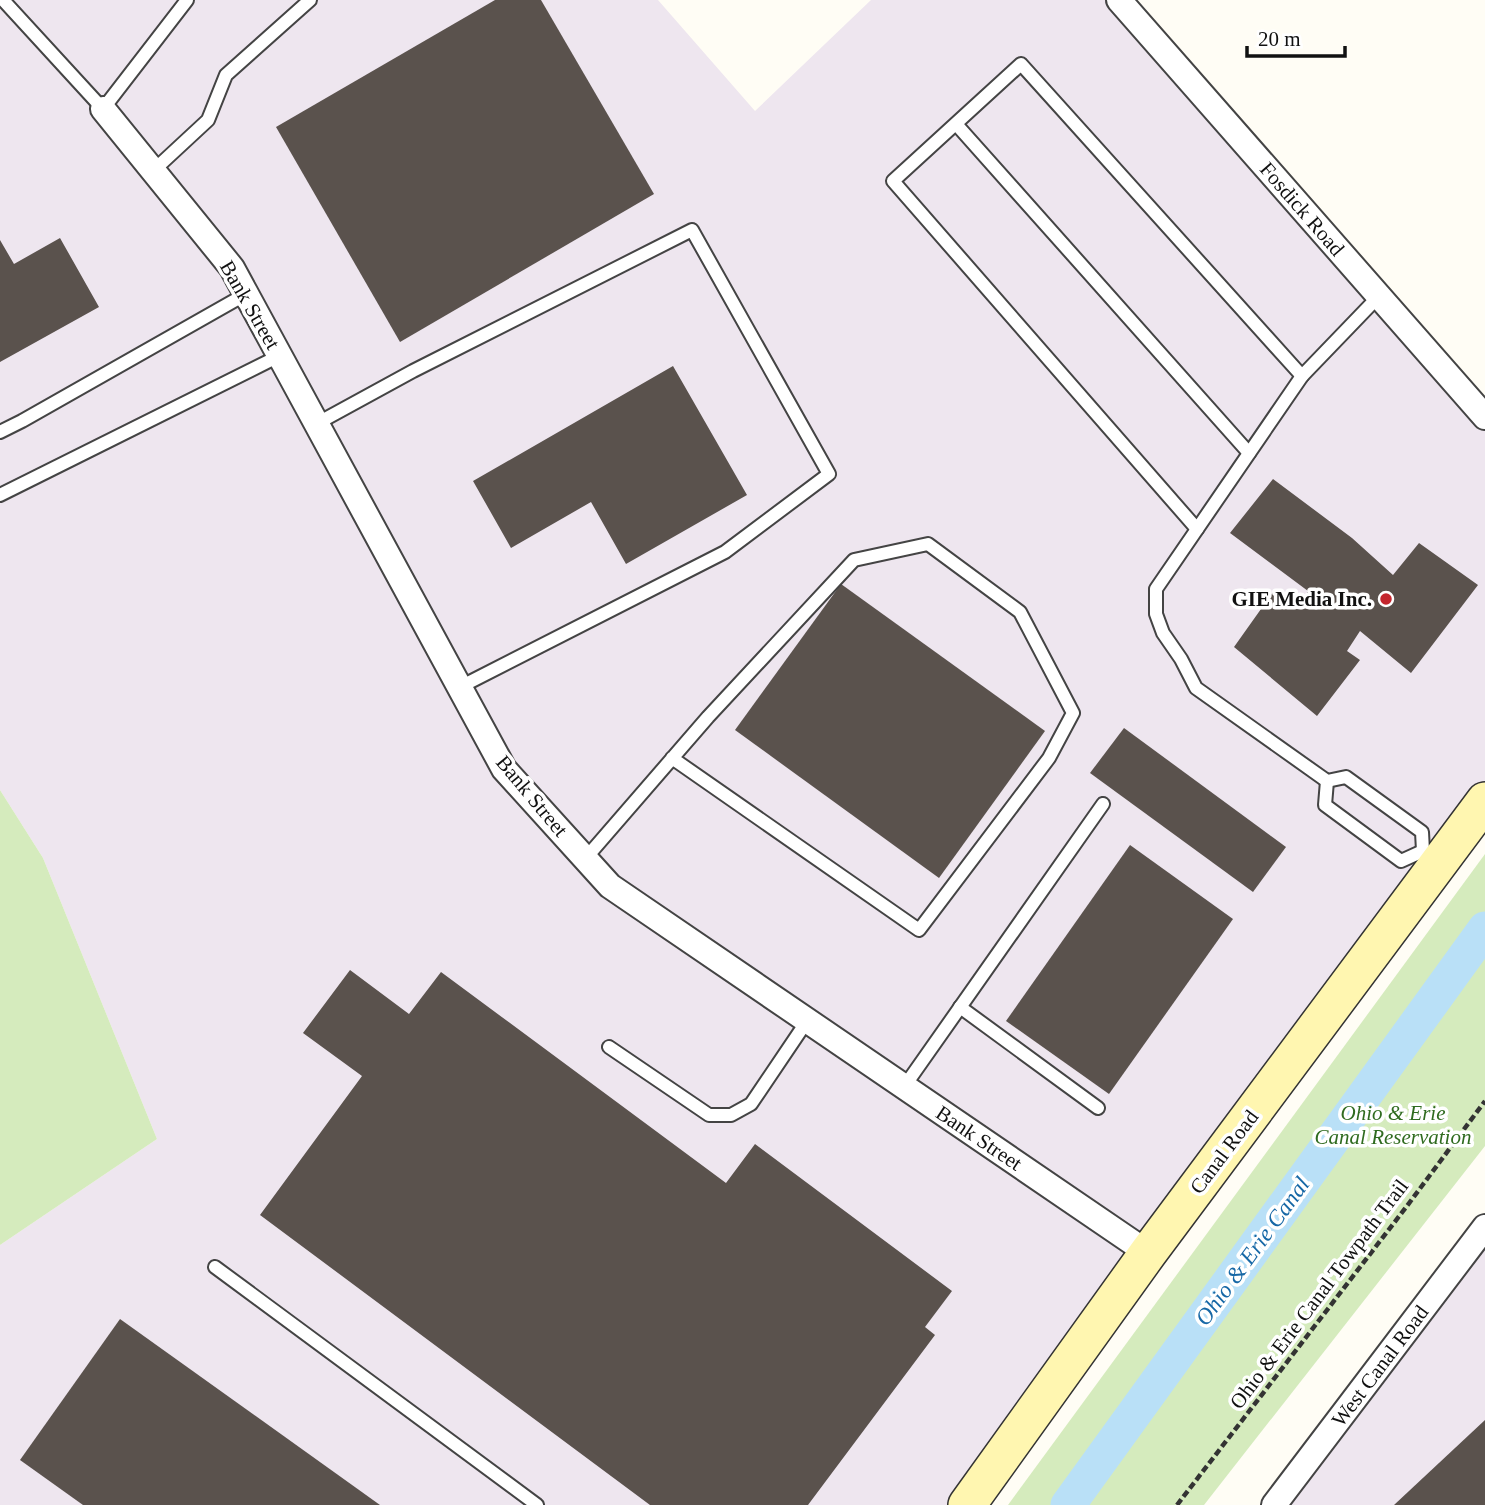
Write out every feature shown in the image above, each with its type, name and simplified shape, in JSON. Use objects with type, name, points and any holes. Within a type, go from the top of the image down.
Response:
[{"type":"main road","name":"Canal Road","points":[[967,1505],[1431,857],[1485,802]]},
{"type":"street","name":"Fosdick Road","points":[[1119,0],[1485,417]]},
{"type":"street","name":"Bank Street","points":[[103,109],[232,268],[504,769],[585,859],[610,886],[1148,1253]]},
{"type":"street","name":"West Canal Road","points":[[1274,1505],[1485,1227]]},
{"type":"lane","points":[[3,0],[103,109],[187,0]]},
{"type":"lane","points":[[153,171],[208,120],[226,75],[310,0]]},
{"type":"lane","points":[[1197,529],[893,181],[1021,64],[1302,376]]},
{"type":"lane","points":[[956,124],[1250,453]]},
{"type":"lane","points":[[316,424],[413,371],[692,230],[829,474],[725,552],[460,687]]},
{"type":"lane","points":[[0,432],[246,294]]},
{"type":"lane","points":[[1327,781],[1325,805],[1401,861],[1431,857],[1422,832],[1346,777],[1327,781],[1196,688],[1163,633],[1156,614],[1156,589],[1302,376],[1379,296]]},
{"type":"lane","points":[[0,495],[279,356]]},
{"type":"lane","points":[[585,859],[708,717],[854,559],[928,544],[1020,612],[1073,713],[1049,758],[919,930],[673,758]]},
{"type":"lane","points":[[904,1087],[1102,804]]},
{"type":"lane","points":[[960,1007],[1098,1108]]},
{"type":"lane","points":[[609,1047],[709,1115],[731,1115],[751,1104],[807,1021]]},
{"type":"lane","points":[[215,1267],[537,1505]]},
{"type":"path","name":"Ohio & Erie Canal Towpath Trail","points":[[1177,1505],[1485,1101]]},
{"type":"shaded area","points":[[0,0],[658,0],[755,111],[871,0],[1122,0],[1485,404],[1485,801],[967,1505],[0,1505],[0,1245],[157,1139],[43,858],[0,790]]},
{"type":"shaded area","points":[[1485,1227],[1485,1505],[1274,1505]]},
{"type":"green space","points":[[0,790],[43,858],[157,1139],[0,1245]]},
{"type":"green space","name":"Ohio & Erie Canal Reservation","points":[[1485,854],[1485,1146],[1204,1505],[1008,1505]]},
{"type":"building","points":[[495,0],[541,0],[654,194],[400,342],[276,127]]},
{"type":"building","points":[[60,238],[99,307],[0,362],[0,240],[14,264]]},
{"type":"building","points":[[673,366],[747,495],[626,564],[591,502],[511,548],[473,481]]},
{"type":"building","name":"GIE Media Inc.","points":[[1273,479],[1352,538],[1393,575],[1419,543],[1478,585],[1411,673],[1360,631],[1347,651],[1360,660],[1317,716],[1234,647],[1273,592],[1301,605],[1308,591],[1230,533]]},
{"type":"building","points":[[841,584],[1045,731],[939,878],[735,730]]},
{"type":"building","points":[[1124,728],[1286,847],[1253,892],[1090,773]]},
{"type":"building","points":[[1130,845],[1233,919],[1109,1094],[1006,1021]]},
{"type":"building","points":[[350,970],[409,1014],[441,972],[726,1183],[755,1144],[952,1291],[925,1327],[935,1335],[808,1505],[650,1505],[260,1215],[362,1076],[303,1033]]},
{"type":"building","points":[[120,1319],[380,1505],[83,1505],[20,1460]]},
{"type":"building","points":[[1485,1420],[1485,1505],[1394,1505]]},
{"type":"waterway","name":"Ohio & Erie Canal","points":[[1068,1505],[1485,929]]},
{"type":"place","name":"GIE Media Inc.","points":[[1386,599]]}]
